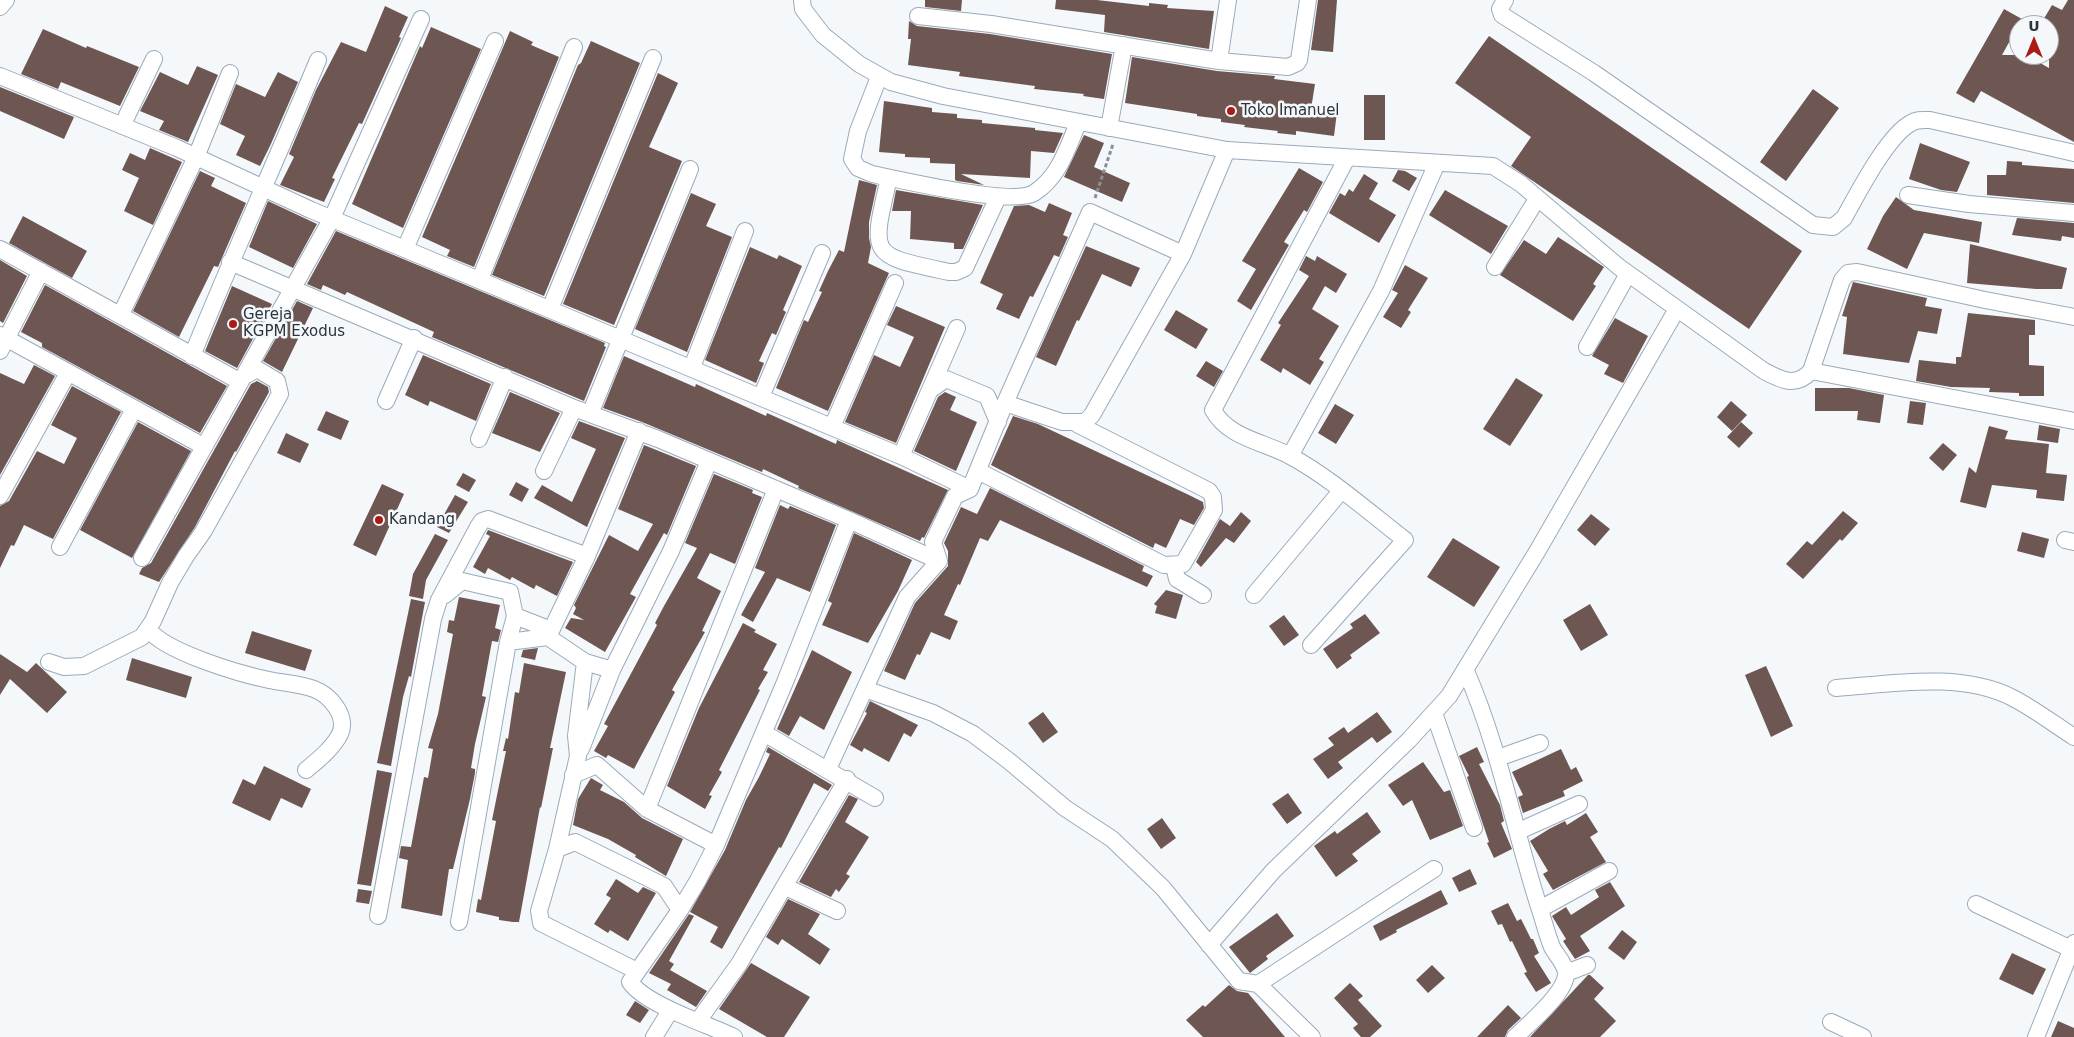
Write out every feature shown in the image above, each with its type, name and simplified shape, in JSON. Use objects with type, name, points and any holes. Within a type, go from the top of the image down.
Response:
[{"type":"street","points":[[0,7],[6,0]]},
{"type":"street","points":[[802,0],[804,9],[823,35],[859,64],[879,77],[943,96],[1227,150],[1493,166],[1521,184],[1628,274],[1764,371],[1782,380],[1797,381],[1804,378],[1811,371],[1842,280],[1848,273],[1857,272],[2074,317]]},
{"type":"street","points":[[1219,61],[1228,0]]},
{"type":"street","points":[[918,16],[984,23],[1219,61],[1283,67],[1297,64],[1308,0]]},
{"type":"street","points":[[1505,0],[1500,9],[1502,15],[1602,78],[1813,225],[1834,227],[1844,218],[1888,146],[1905,127],[1916,121],[1930,120],[2074,153]]},
{"type":"street","points":[[142,558],[332,218],[421,19]]},
{"type":"street","points":[[405,249],[495,41]]},
{"type":"street","points":[[1113,128],[1124,45]]},
{"type":"street","points":[[480,279],[574,48]]},
{"type":"street","points":[[550,308],[653,58]]},
{"type":"street","points":[[122,126],[154,59]]},
{"type":"street","points":[[192,356],[230,262],[266,188],[318,60]]},
{"type":"street","points":[[121,314],[196,157],[230,73]]},
{"type":"street","points":[[0,76],[196,157],[405,249],[692,367],[901,456],[970,489]]},
{"type":"street","points":[[879,77],[858,131],[852,159],[858,168],[889,178],[998,197],[1024,197],[1033,194],[1060,166],[1078,123]]},
{"type":"street","points":[[1077,424],[1086,422],[1092,415],[1183,254],[1227,150]]},
{"type":"street","points":[[1310,645],[1405,540],[1341,491],[1290,456],[1239,434],[1217,419],[1213,410],[1347,158]]},
{"type":"street","points":[[1290,456],[1377,299],[1437,163]]},
{"type":"street","points":[[590,414],[690,169]]},
{"type":"street","points":[[889,178],[878,232],[881,250],[888,256],[904,262],[949,272],[956,272],[965,268],[998,197]]},
{"type":"street","points":[[1908,195],[1969,204],[2074,213]]},
{"type":"street","points":[[1495,267],[1537,199]]},
{"type":"street","points":[[938,561],[933,542],[955,496],[970,489],[1005,403],[1090,212],[1183,254]]},
{"type":"street","points":[[692,367],[745,231]]},
{"type":"street","points":[[0,249],[121,314],[192,356],[240,380]]},
{"type":"street","points":[[761,397],[822,252]]},
{"type":"street","points":[[230,262],[294,287],[574,408],[639,432],[776,489],[938,561]]},
{"type":"street","points":[[41,271],[2,342],[68,373],[203,446]]},
{"type":"street","points":[[1587,347],[1628,274]]},
{"type":"street","points":[[832,427],[895,283]]},
{"type":"street","points":[[1209,945],[1273,872],[1409,740],[1449,696],[1466,671],[1677,308]]},
{"type":"street","points":[[901,456],[957,328]]},
{"type":"street","points":[[386,401],[414,338]]},
{"type":"street","points":[[49,662],[64,668],[84,666],[135,641],[148,629],[170,583],[194,543],[203,532],[280,394],[277,381],[257,369],[240,380]]},
{"type":"street","points":[[1811,371],[2074,420]]},
{"type":"street","points":[[0,496],[68,373]]},
{"type":"street","points":[[479,439],[505,377]]},
{"type":"street","points":[[930,390],[946,379],[987,396],[998,422]]},
{"type":"street","points":[[978,471],[1164,565],[1174,566],[1183,564],[1186,561],[1214,510],[1213,497],[1209,491],[1077,424],[1062,422],[1005,403]]},
{"type":"street","points":[[544,471],[574,408]]},
{"type":"street","points":[[60,547],[134,409]]},
{"type":"street","points":[[550,633],[587,556],[639,432]]},
{"type":"street","points":[[637,971],[541,923],[539,911],[557,849],[578,756],[612,670],[671,551],[709,461]]},
{"type":"street","points":[[647,809],[776,489]]},
{"type":"street","points":[[1254,595],[1341,491]]},
{"type":"street","points":[[378,916],[433,619],[439,600],[478,526],[486,520],[587,556]]},
{"type":"street","points":[[734,1037],[698,1020],[670,1011],[635,990],[630,982],[680,910],[716,845],[764,733],[849,520]]},
{"type":"street","points":[[828,769],[907,597],[938,561]]},
{"type":"street","points":[[1174,566],[1178,579],[1203,595]]},
{"type":"street","points":[[439,600],[462,581],[510,592],[515,616],[508,642],[459,922]]},
{"type":"street","points":[[515,616],[550,633],[585,662],[612,670]]},
{"type":"street","points":[[148,629],[168,646],[256,677],[314,689],[334,704],[339,712],[342,724],[340,733],[331,747],[306,770]]},
{"type":"street","points":[[508,642],[550,633]]},
{"type":"street","points":[[578,756],[576,736],[585,662]]},
{"type":"street","points":[[1466,671],[1478,699],[1498,758],[1519,831],[1527,872],[1552,947],[1562,962],[1566,973],[1560,991],[1515,1037]]},
{"type":"street","points":[[1836,688],[1929,680],[1992,690],[2012,698],[2074,737]]},
{"type":"street","points":[[866,689],[933,713],[973,734],[1009,761],[1065,808],[1112,839],[1163,888],[1239,981],[1258,984],[1312,1037]]},
{"type":"street","points":[[1434,713],[1474,828]]},
{"type":"street","points":[[764,733],[875,798]]},
{"type":"street","points":[[1498,758],[1540,743]]},
{"type":"street","points":[[573,775],[597,765],[647,809],[716,845]]},
{"type":"street","points":[[698,1020],[739,964],[786,887],[847,780]]},
{"type":"street","points":[[1519,831],[1579,804]]},
{"type":"street","points":[[557,849],[575,842],[664,886],[680,910]]},
{"type":"street","points":[[1258,984],[1434,869]]},
{"type":"street","points":[[1540,909],[1609,871]]},
{"type":"street","points":[[786,887],[837,910]]},
{"type":"street","points":[[1976,904],[2073,946],[2036,1037]]},
{"type":"street","points":[[1566,973],[1587,965]]},
{"type":"street","points":[[654,1037],[670,1011]]},
{"type":"street","points":[[1831,1022],[1863,1037]]},
{"type":"path","points":[[1090,212],[1113,128]]},
{"type":"building","points":[[925,0],[962,0],[961,11],[925,7]]},
{"type":"building","points":[[1056,0],[1097,0],[1149,6],[1149,3],[1168,5],[1167,8],[1214,11],[1209,49],[1104,32],[1105,15],[1055,9]]},
{"type":"building","points":[[1318,0],[1337,0],[1333,52],[1311,50]]},
{"type":"building","points":[[2068,0],[2074,0],[2074,142],[1981,91],[1974,103],[1956,93],[2004,9],[2015,15],[2009,15],[2009,42],[2002,55],[2009,55],[2009,65],[2044,65],[2049,68],[2049,65],[2059,65],[2059,15],[2046,15],[2052,5],[2062,10]]},
{"type":"building","points":[[385,6],[408,17],[399,37],[401,38],[362,124],[359,123],[332,178],[335,179],[324,202],[280,185],[294,157],[289,154],[316,90],[341,42],[366,52]]},
{"type":"building","points":[[909,21],[917,26],[990,34],[1112,54],[1104,99],[1083,96],[1084,94],[1034,89],[1035,86],[959,76],[960,72],[908,65],[911,39],[908,39]]},
{"type":"building","points":[[431,27],[481,49],[403,228],[352,204],[420,46],[422,48]]},
{"type":"building","points":[[43,29],[86,48],[87,46],[139,67],[120,106],[61,82],[58,89],[21,74]]},
{"type":"building","points":[[510,31],[533,42],[531,45],[559,57],[474,267],[447,256],[450,250],[422,237]]},
{"type":"building","points":[[1489,36],[1802,251],[1749,329],[1511,166],[1531,137],[1455,83]]},
{"type":"building","points":[[591,41],[640,63],[544,296],[492,275],[578,65],[581,63]]},
{"type":"building","points":[[1132,57],[1217,71],[1275,76],[1274,79],[1315,84],[1311,109],[1337,112],[1334,136],[1296,131],[1296,135],[1277,133],[1278,131],[1221,122],[1221,119],[1197,116],[1197,114],[1125,103]]},
{"type":"building","points":[[197,66],[218,75],[188,142],[159,130],[164,121],[140,111],[160,72],[188,85]]},
{"type":"building","points":[[278,72],[298,82],[260,166],[236,155],[245,136],[220,124],[236,84],[265,97]]},
{"type":"building","points":[[658,73],[678,83],[649,147],[682,161],[614,325],[563,304]]},
{"type":"building","points":[[0,87],[74,117],[64,139],[0,111]]},
{"type":"building","points":[[1813,89],[1839,108],[1786,181],[1760,162]]},
{"type":"building","points":[[1364,95],[1385,95],[1385,140],[1364,140]]},
{"type":"building","points":[[884,101],[932,108],[932,112],[957,114],[957,118],[982,120],[982,123],[1035,128],[1035,130],[1063,133],[1054,153],[1031,151],[1030,178],[961,174],[984,185],[957,181],[955,180],[955,164],[930,163],[930,158],[905,157],[905,154],[879,152]]},
{"type":"building","points":[[1084,135],[1104,143],[1094,167],[1130,183],[1122,202],[1064,177]]},
{"type":"building","points":[[1920,143],[1970,162],[1957,192],[1941,190],[1909,179]]},
{"type":"building","points":[[150,148],[182,162],[153,225],[124,211],[139,178],[122,170],[130,153],[145,160]]},
{"type":"building","points":[[2007,161],[2022,162],[2022,165],[2074,169],[2074,203],[1987,195],[1987,175],[2006,175]]},
{"type":"building","points":[[1299,168],[1323,182],[1307,212],[1304,210],[1284,242],[1289,245],[1251,310],[1237,301],[1256,269],[1242,261]]},
{"type":"building","points":[[1398,170],[1405,171],[1417,178],[1409,191],[1392,181]]},
{"type":"building","points":[[200,171],[215,178],[211,186],[246,203],[218,267],[214,266],[179,337],[133,311]]},
{"type":"building","points":[[1364,174],[1378,183],[1369,199],[1396,215],[1379,243],[1329,213],[1340,193],[1345,196],[1349,189],[1353,192]]},
{"type":"building","points":[[859,180],[877,185],[869,222],[871,247],[868,263],[889,273],[828,411],[776,388],[804,320],[808,322],[822,292],[819,291],[828,271],[839,250],[844,252]]},
{"type":"building","points":[[896,190],[983,205],[963,249],[954,249],[954,243],[910,239],[911,211],[892,211]]},
{"type":"building","points":[[1445,190],[1508,226],[1491,254],[1429,215]]},
{"type":"building","points":[[691,193],[716,204],[706,226],[732,237],[687,352],[635,329]]},
{"type":"building","points":[[1896,197],[1914,210],[1982,222],[1979,243],[1924,233],[1907,269],[1867,249],[1883,216]]},
{"type":"building","points":[[268,201],[317,224],[293,268],[249,247]]},
{"type":"building","points":[[1049,203],[1072,213],[1063,235],[1068,237],[1059,257],[1054,255],[1033,297],[1030,296],[1019,319],[996,309],[1003,294],[980,283],[1014,206],[1029,205],[1045,212]]},
{"type":"building","points":[[23,216],[87,251],[72,278],[9,243]]},
{"type":"building","points":[[2017,218],[2074,223],[2074,238],[2062,236],[2061,241],[2012,235]]},
{"type":"building","points":[[336,231],[605,343],[604,346],[606,347],[584,401],[432,337],[434,332],[347,292],[345,295],[323,285],[321,290],[307,284]]},
{"type":"building","points":[[1558,237],[1604,267],[1593,284],[1596,286],[1573,321],[1500,275],[1524,240],[1546,254]]},
{"type":"building","points":[[1970,244],[2067,268],[2062,289],[2036,289],[1967,283]]},
{"type":"building","points":[[1086,246],[1140,268],[1131,287],[1102,274],[1079,321],[1077,320],[1056,366],[1036,357]]},
{"type":"building","points":[[750,247],[777,259],[779,255],[802,266],[783,310],[786,312],[776,335],[772,333],[759,361],[764,363],[756,383],[705,360]]},
{"type":"building","points":[[1306,256],[1315,261],[1317,256],[1347,274],[1336,293],[1325,286],[1312,309],[1339,326],[1319,359],[1324,362],[1310,385],[1283,368],[1281,373],[1260,360],[1281,325],[1278,323],[1309,276],[1299,270]]},
{"type":"building","points":[[0,260],[27,276],[3,323],[0,321]]},
{"type":"building","points":[[1405,265],[1428,278],[1408,310],[1411,312],[1401,328],[1383,317],[1398,293],[1392,290]]},
{"type":"building","points":[[1853,282],[1927,298],[1925,306],[1942,309],[1937,334],[1918,331],[1909,363],[1843,354],[1847,317],[1842,316]]},
{"type":"building","points":[[45,285],[227,386],[200,433],[42,347],[42,343],[21,332]]},
{"type":"building","name":"Gereja KGPM Exodus","points":[[232,286],[272,304],[237,368],[205,351]]},
{"type":"building","points":[[297,301],[313,308],[282,372],[263,361]]},
{"type":"building","points":[[896,306],[945,327],[896,443],[845,422],[874,355],[900,367],[914,337],[887,325]]},
{"type":"building","points":[[1176,310],[1208,329],[1196,349],[1164,330]]},
{"type":"building","points":[[1968,313],[2035,320],[2035,335],[2029,335],[2029,365],[2044,366],[2044,396],[2019,396],[2019,393],[1989,392],[1990,388],[1951,387],[1916,381],[1919,360],[1956,364],[1956,357],[1961,357]]},
{"type":"building","points":[[1615,318],[1648,336],[1623,383],[1604,374],[1609,365],[1592,356]]},
{"type":"building","points":[[423,355],[491,384],[476,421],[430,401],[428,406],[405,395]]},
{"type":"building","points":[[624,356],[695,387],[696,384],[766,416],[767,413],[836,444],[837,440],[948,490],[924,538],[922,537],[920,541],[798,488],[799,486],[763,469],[762,472],[642,422],[603,408]]},
{"type":"building","points":[[1206,361],[1223,371],[1214,387],[1196,376]]},
{"type":"building","points":[[34,365],[55,376],[0,475],[0,373],[24,384]]},
{"type":"building","points":[[1516,378],[1543,395],[1510,446],[1483,429]]},
{"type":"building","points":[[257,381],[268,387],[269,392],[195,527],[159,582],[139,574],[142,568],[151,563],[251,384]]},
{"type":"building","points":[[72,386],[121,412],[53,539],[24,525],[14,546],[11,545],[0,568],[0,506],[9,501],[37,451],[64,464],[77,438],[51,425]]},
{"type":"building","points":[[1815,388],[1849,388],[1884,395],[1880,423],[1857,420],[1858,411],[1815,411]]},
{"type":"building","points":[[510,392],[560,413],[540,452],[492,433]]},
{"type":"building","points":[[945,392],[956,397],[950,410],[977,422],[956,471],[914,451],[938,397]]},
{"type":"building","points":[[1731,401],[1747,415],[1732,431],[1717,417]]},
{"type":"building","points":[[1910,401],[1926,403],[1923,425],[1907,423]]},
{"type":"building","points":[[1335,404],[1354,415],[1336,444],[1318,433]]},
{"type":"building","points":[[326,411],[349,421],[341,440],[317,430]]},
{"type":"building","points":[[1013,416],[1038,424],[1189,495],[1203,502],[1204,508],[1194,525],[1180,519],[1166,548],[1155,543],[1153,548],[991,465]]},
{"type":"building","points":[[579,421],[625,438],[587,527],[534,498],[542,485],[572,502],[596,449],[571,438]]},
{"type":"building","points":[[138,422],[191,451],[132,558],[80,530]]},
{"type":"building","points":[[1741,422],[1753,433],[1739,448],[1727,437]]},
{"type":"building","points":[[2039,425],[2060,429],[2058,443],[2037,440]]},
{"type":"building","points":[[1989,426],[2008,431],[2005,439],[2049,444],[2046,473],[2067,475],[2064,501],[2036,498],[2037,490],[1992,485],[1986,508],[1960,502],[1969,467],[1976,473]]},
{"type":"building","points":[[286,433],[309,444],[300,463],[277,453]]},
{"type":"building","points":[[1943,443],[1957,455],[1943,471],[1929,458]]},
{"type":"building","points":[[644,445],[696,466],[667,535],[664,533],[630,594],[636,597],[605,652],[565,628],[571,618],[584,620],[573,614],[576,608],[574,605],[609,535],[638,551],[653,524],[618,509]]},
{"type":"building","points":[[463,473],[476,480],[469,492],[456,485]]},
{"type":"building","points":[[714,474],[753,490],[752,493],[762,497],[735,564],[710,553],[697,578],[721,591],[702,631],[705,632],[672,690],[675,692],[634,769],[608,755],[606,758],[594,751],[608,726],[604,724],[657,625],[655,623],[697,548],[685,543]]},
{"type":"building","points":[[516,482],[529,489],[522,502],[509,495]]},
{"type":"building","name":"Kandang","points":[[382,484],[404,494],[376,556],[353,545]]},
{"type":"building","points":[[990,488],[1144,566],[1142,571],[1153,576],[1147,587],[1000,520],[988,541],[980,538],[960,585],[958,584],[944,615],[958,621],[950,640],[931,632],[920,655],[917,654],[905,680],[884,671],[915,603],[948,566],[948,551],[944,543],[961,507],[977,514]]},
{"type":"building","points":[[455,495],[468,502],[449,533],[437,527]]},
{"type":"building","points":[[780,505],[788,509],[790,506],[836,525],[810,592],[777,578],[753,622],[741,615],[765,572],[755,568]]},
{"type":"building","points":[[1843,511],[1858,523],[1842,541],[1840,539],[1803,579],[1786,564],[1807,541],[1812,545]]},
{"type":"building","points":[[1241,512],[1251,521],[1234,543],[1226,538],[1201,567],[1196,562],[1220,519],[1230,526]]},
{"type":"building","points":[[1591,514],[1610,529],[1595,546],[1577,530]]},
{"type":"building","points":[[488,530],[573,562],[557,596],[536,585],[534,589],[512,577],[510,580],[488,568],[485,574],[473,567],[490,536],[486,534]]},
{"type":"building","points":[[2022,532],[2049,539],[2044,558],[2017,551]]},
{"type":"building","points":[[854,533],[912,560],[898,591],[868,643],[822,625],[832,603],[828,601]]},
{"type":"building","points":[[435,534],[448,540],[426,580],[423,599],[409,596],[413,574]]},
{"type":"building","points":[[1453,538],[1500,567],[1474,607],[1427,577]]},
{"type":"building","points":[[1166,590],[1183,595],[1176,619],[1155,613],[1157,606],[1154,604]]},
{"type":"building","points":[[459,597],[500,605],[495,628],[501,630],[498,642],[492,641],[482,696],[486,697],[471,768],[475,769],[475,773],[453,869],[449,869],[442,916],[401,908],[408,860],[399,858],[401,846],[411,847],[424,777],[428,778],[433,749],[428,748],[438,714],[453,634],[447,632],[449,620],[454,621]]},
{"type":"building","points":[[411,599],[425,602],[411,677],[409,676],[403,697],[391,766],[377,763]]},
{"type":"building","points":[[1590,604],[1608,635],[1581,651],[1563,620]]},
{"type":"building","points":[[1365,614],[1380,633],[1350,655],[1352,658],[1337,669],[1323,649],[1353,628],[1350,624]]},
{"type":"building","points":[[1284,615],[1299,635],[1284,646],[1269,626]]},
{"type":"building","points":[[743,623],[756,630],[754,632],[777,644],[763,670],[768,672],[719,770],[722,772],[709,795],[712,796],[705,809],[667,786],[699,708]]},
{"type":"building","points":[[252,631],[312,650],[305,671],[245,653]]},
{"type":"building","points":[[538,648],[535,660],[521,657],[523,650]]},
{"type":"building","points":[[812,650],[852,672],[824,730],[800,716],[789,736],[777,729]]},
{"type":"building","points":[[0,654],[27,672],[36,663],[67,692],[47,713],[10,679],[0,695]]},
{"type":"building","points":[[132,658],[192,677],[186,698],[126,680]]},
{"type":"building","points":[[524,663],[566,672],[550,748],[553,748],[519,922],[513,922],[499,920],[499,917],[476,912],[478,899],[481,900],[496,821],[492,820],[506,751],[503,751],[506,738],[508,739],[515,692],[519,693]]},
{"type":"building","points":[[1766,666],[1793,726],[1771,737],[1745,675]]},
{"type":"building","points":[[870,701],[918,725],[911,737],[904,733],[889,762],[864,748],[862,752],[850,745],[867,713],[865,712]]},
{"type":"building","points":[[1043,712],[1058,732],[1043,743],[1028,723]]},
{"type":"building","points":[[1377,712],[1392,732],[1377,743],[1372,737],[1338,762],[1343,768],[1328,779],[1313,759],[1334,745],[1328,738],[1344,727],[1348,733]]},
{"type":"building","points":[[768,747],[832,785],[828,791],[814,783],[781,848],[779,847],[722,949],[710,942],[718,927],[690,912],[725,850],[746,800],[770,754],[766,752]]},
{"type":"building","points":[[1477,747],[1484,762],[1479,764],[1500,805],[1504,821],[1501,823],[1512,849],[1494,858],[1487,843],[1489,842],[1467,777],[1469,776],[1459,756]]},
{"type":"building","points":[[1561,749],[1571,770],[1576,767],[1583,781],[1563,791],[1565,796],[1523,813],[1518,797],[1523,795],[1512,772]]},
{"type":"building","points":[[1423,762],[1444,792],[1450,790],[1463,826],[1430,840],[1412,800],[1403,806],[1388,785]]},
{"type":"building","points":[[264,766],[311,789],[302,808],[281,798],[270,821],[232,803],[243,779],[255,785]]},
{"type":"building","points":[[377,770],[392,773],[371,886],[357,884]]},
{"type":"building","points":[[591,778],[603,785],[600,790],[624,802],[642,818],[683,839],[666,876],[635,857],[636,855],[608,839],[573,825],[578,799]]},
{"type":"building","points":[[1288,793],[1302,813],[1287,824],[1272,804]]},
{"type":"building","points":[[849,795],[858,799],[845,822],[869,837],[846,874],[850,876],[839,892],[836,889],[831,897],[799,882]]},
{"type":"building","points":[[1367,812],[1381,832],[1352,854],[1358,861],[1336,877],[1314,846],[1335,831],[1337,834]]},
{"type":"building","points":[[1586,813],[1598,832],[1590,837],[1606,862],[1553,890],[1543,874],[1548,871],[1530,841],[1565,821],[1567,825]]},
{"type":"building","points":[[1162,818],[1176,838],[1161,849],[1147,829]]},
{"type":"building","points":[[1470,869],[1477,884],[1459,892],[1452,878]]},
{"type":"building","points":[[616,879],[638,893],[643,887],[656,893],[628,941],[610,930],[608,933],[594,924],[611,898],[606,895]]},
{"type":"building","points":[[1610,882],[1625,906],[1580,936],[1590,951],[1575,959],[1563,941],[1566,939],[1552,916],[1566,907],[1571,915],[1599,897],[1595,890]]},
{"type":"building","points":[[358,889],[372,891],[369,904],[356,902]]},
{"type":"building","points":[[1441,890],[1448,904],[1396,930],[1397,932],[1380,941],[1373,926]]},
{"type":"building","points":[[788,899],[820,914],[808,934],[830,949],[820,965],[782,939],[778,945],[766,937]]},
{"type":"building","points":[[1508,903],[1517,921],[1521,919],[1531,939],[1533,939],[1539,953],[1534,956],[1551,983],[1536,992],[1524,973],[1527,972],[1512,941],[1510,942],[1502,924],[1498,925],[1491,911]]},
{"type":"building","points":[[1277,913],[1294,936],[1266,956],[1268,959],[1250,973],[1229,947]]},
{"type":"building","points":[[689,914],[694,916],[669,961],[674,964],[670,970],[707,991],[696,1007],[667,990],[671,984],[649,973]]},
{"type":"building","points":[[1622,930],[1637,942],[1624,960],[1608,948]]},
{"type":"building","points":[[2012,953],[2046,969],[2033,995],[1999,979]]},
{"type":"building","points":[[751,963],[810,997],[784,1037],[767,1037],[719,1009]]},
{"type":"building","points":[[1432,965],[1445,978],[1428,993],[1416,980]]},
{"type":"building","points":[[1588,975],[1604,988],[1594,999],[1616,1021],[1600,1037],[1530,1037]]},
{"type":"building","points":[[1350,983],[1363,996],[1358,1000],[1382,1026],[1370,1037],[1361,1037],[1353,1028],[1358,1024],[1334,998]]},
{"type":"building","points":[[1229,985],[1237,991],[1248,993],[1285,1037],[1203,1037],[1186,1020],[1203,1005],[1205,1007]]},
{"type":"building","points":[[635,1001],[649,1010],[640,1023],[626,1015]]},
{"type":"building","points":[[1508,1005],[1521,1018],[1508,1030],[1505,1037],[1477,1037]]},
{"type":"building","points":[[2058,1021],[2074,1028],[2074,1037],[2051,1037]]},
{"type":"place","name":"Toko Imanuel","points":[[1231,111]]},
{"type":"place","name":"Gereja KGPM Exodus","points":[[233,324]]},
{"type":"place","name":"Kandang","points":[[379,520]]}]
